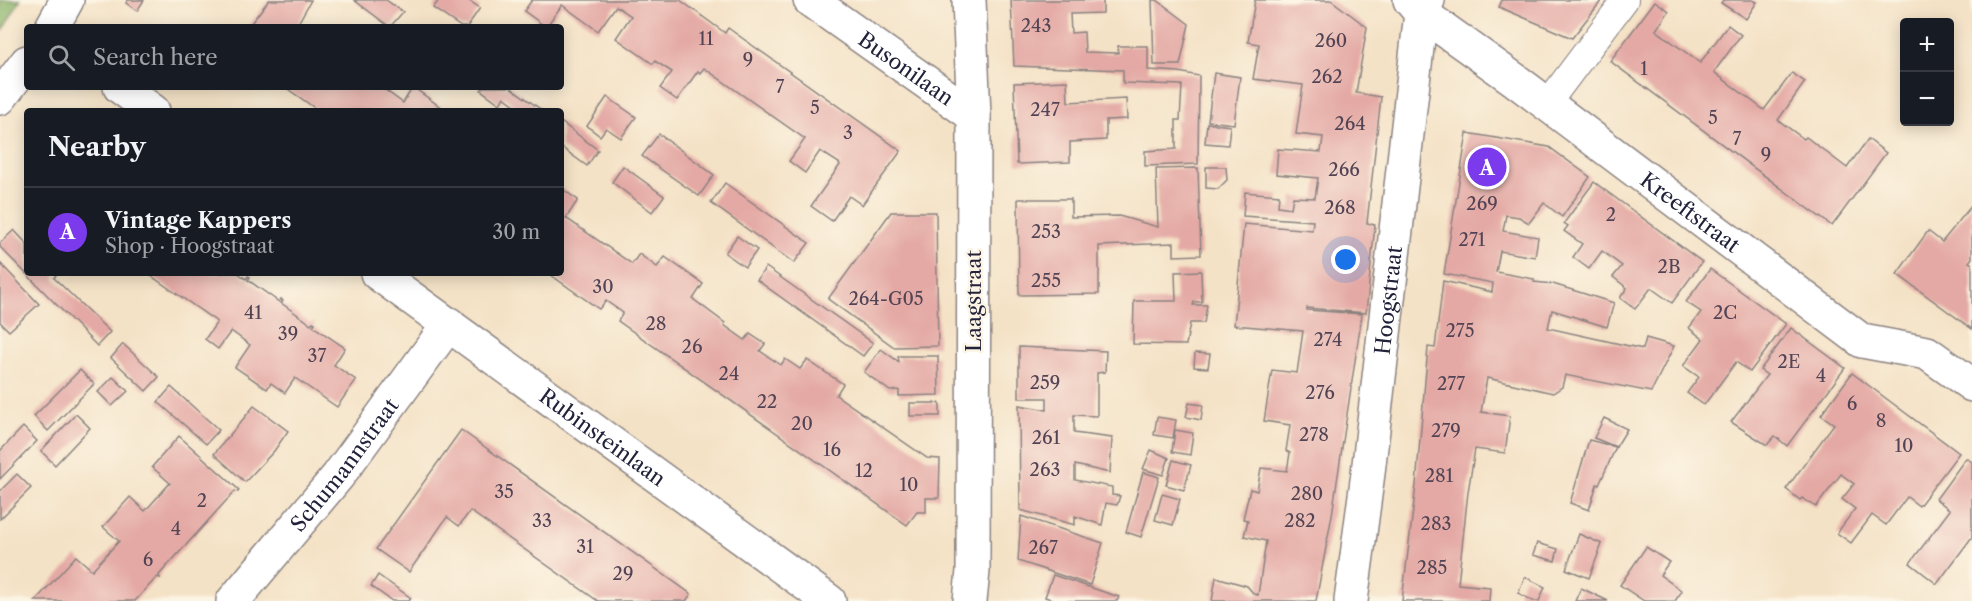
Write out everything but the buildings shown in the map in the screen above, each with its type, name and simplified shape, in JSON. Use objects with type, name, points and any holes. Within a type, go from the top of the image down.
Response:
[{"type":"street","points":[[54,24],[67,0]]},
{"type":"street","name":"Busonilaan","points":[[810,0],[974,116]]},
{"type":"street","name":"Laagstraat","points":[[969,0],[974,116],[973,572],[970,601]]},
{"type":"street","name":"Kreeftstraat","points":[[1420,4],[1547,104],[1862,341],[1927,353],[1972,385]]},
{"type":"street","name":"Hoogstraat","points":[[1351,601],[1368,473],[1420,4]]},
{"type":"street","points":[[0,98],[24,66]]},
{"type":"street","points":[[124,90],[149,108]]},
{"type":"street","name":"Rubinsteinlaan","points":[[381,276],[829,601]]},
{"type":"street","name":"Schumannstraat","points":[[233,601],[338,476],[449,324]]},
{"type":"lane","points":[[1547,104],[1625,0]]},
{"type":"green space","points":[[0,0],[20,0],[0,35]]},
{"type":"place","name":"Vintage Kappers","points":[[1487,167]]}]
